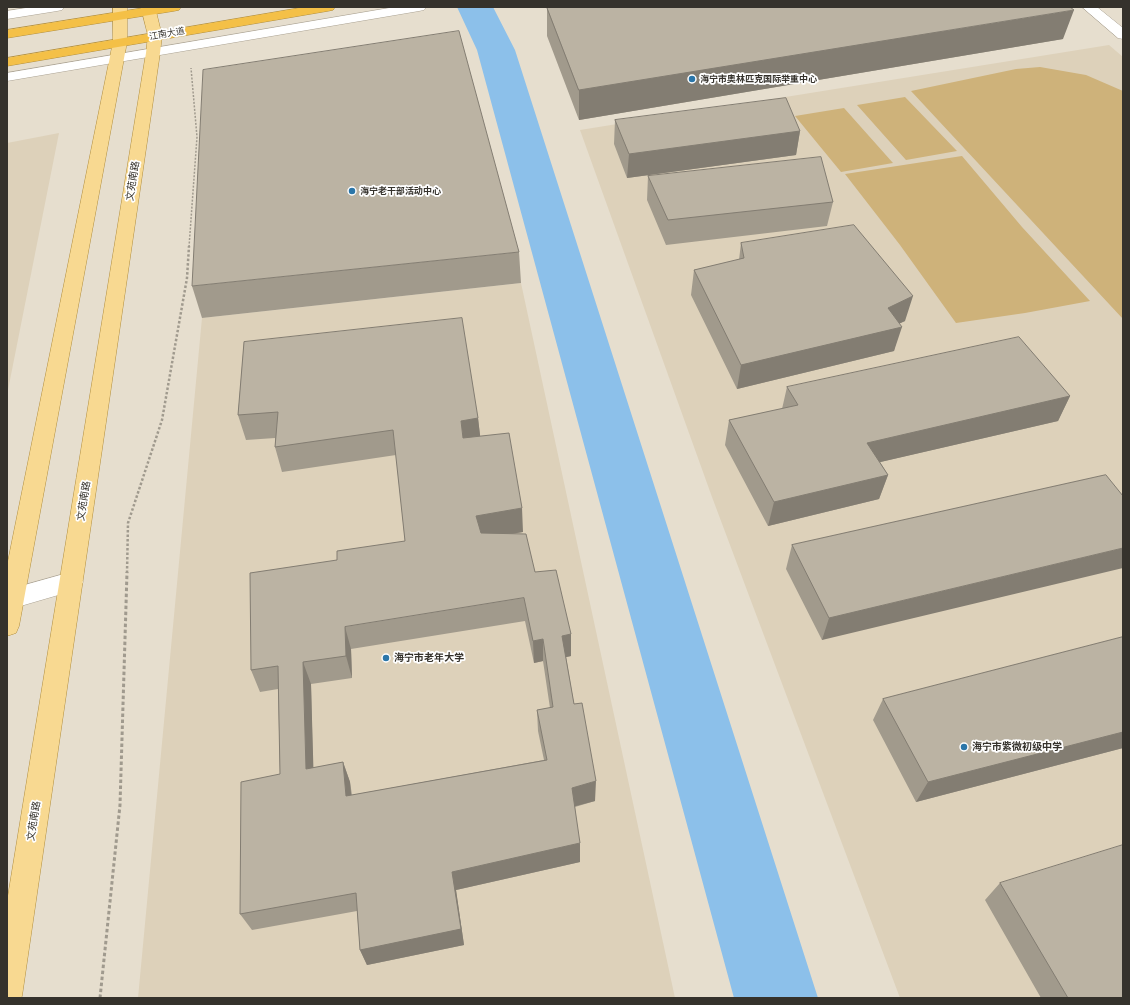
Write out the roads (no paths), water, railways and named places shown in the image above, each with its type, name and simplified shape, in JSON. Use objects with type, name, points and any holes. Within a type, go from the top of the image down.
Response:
[{"type":"highway","points":[[7,34],[120,11],[174,7]]},
{"type":"highway","name":"江南大道","points":[[154,45],[328,7]]},
{"type":"highway","points":[[7,62],[118,51]]},
{"type":"main road","name":"文苑南路","points":[[7,996],[154,45],[148,9]]},
{"type":"main road","points":[[7,626],[10,600],[118,51],[120,11]]},
{"type":"street","points":[[7,15],[57,7]]},
{"type":"street","points":[[7,78],[118,51],[419,7]]},
{"type":"street","points":[[1089,7],[1123,35]]},
{"type":"street","points":[[10,600],[71,582]]},
{"type":"waterway","points":[[475,7],[496,50],[776,998]]},
{"type":"place","name":"海宁市奥林匹克国际举重中心","points":[[692,79]]},
{"type":"place","name":"海宁老干部活动中心","points":[[352,191]]},
{"type":"place","name":"海宁市老年大学","points":[[386,658]]},
{"type":"place","name":"海宁市紫微初级中学","points":[[964,747]]}]
